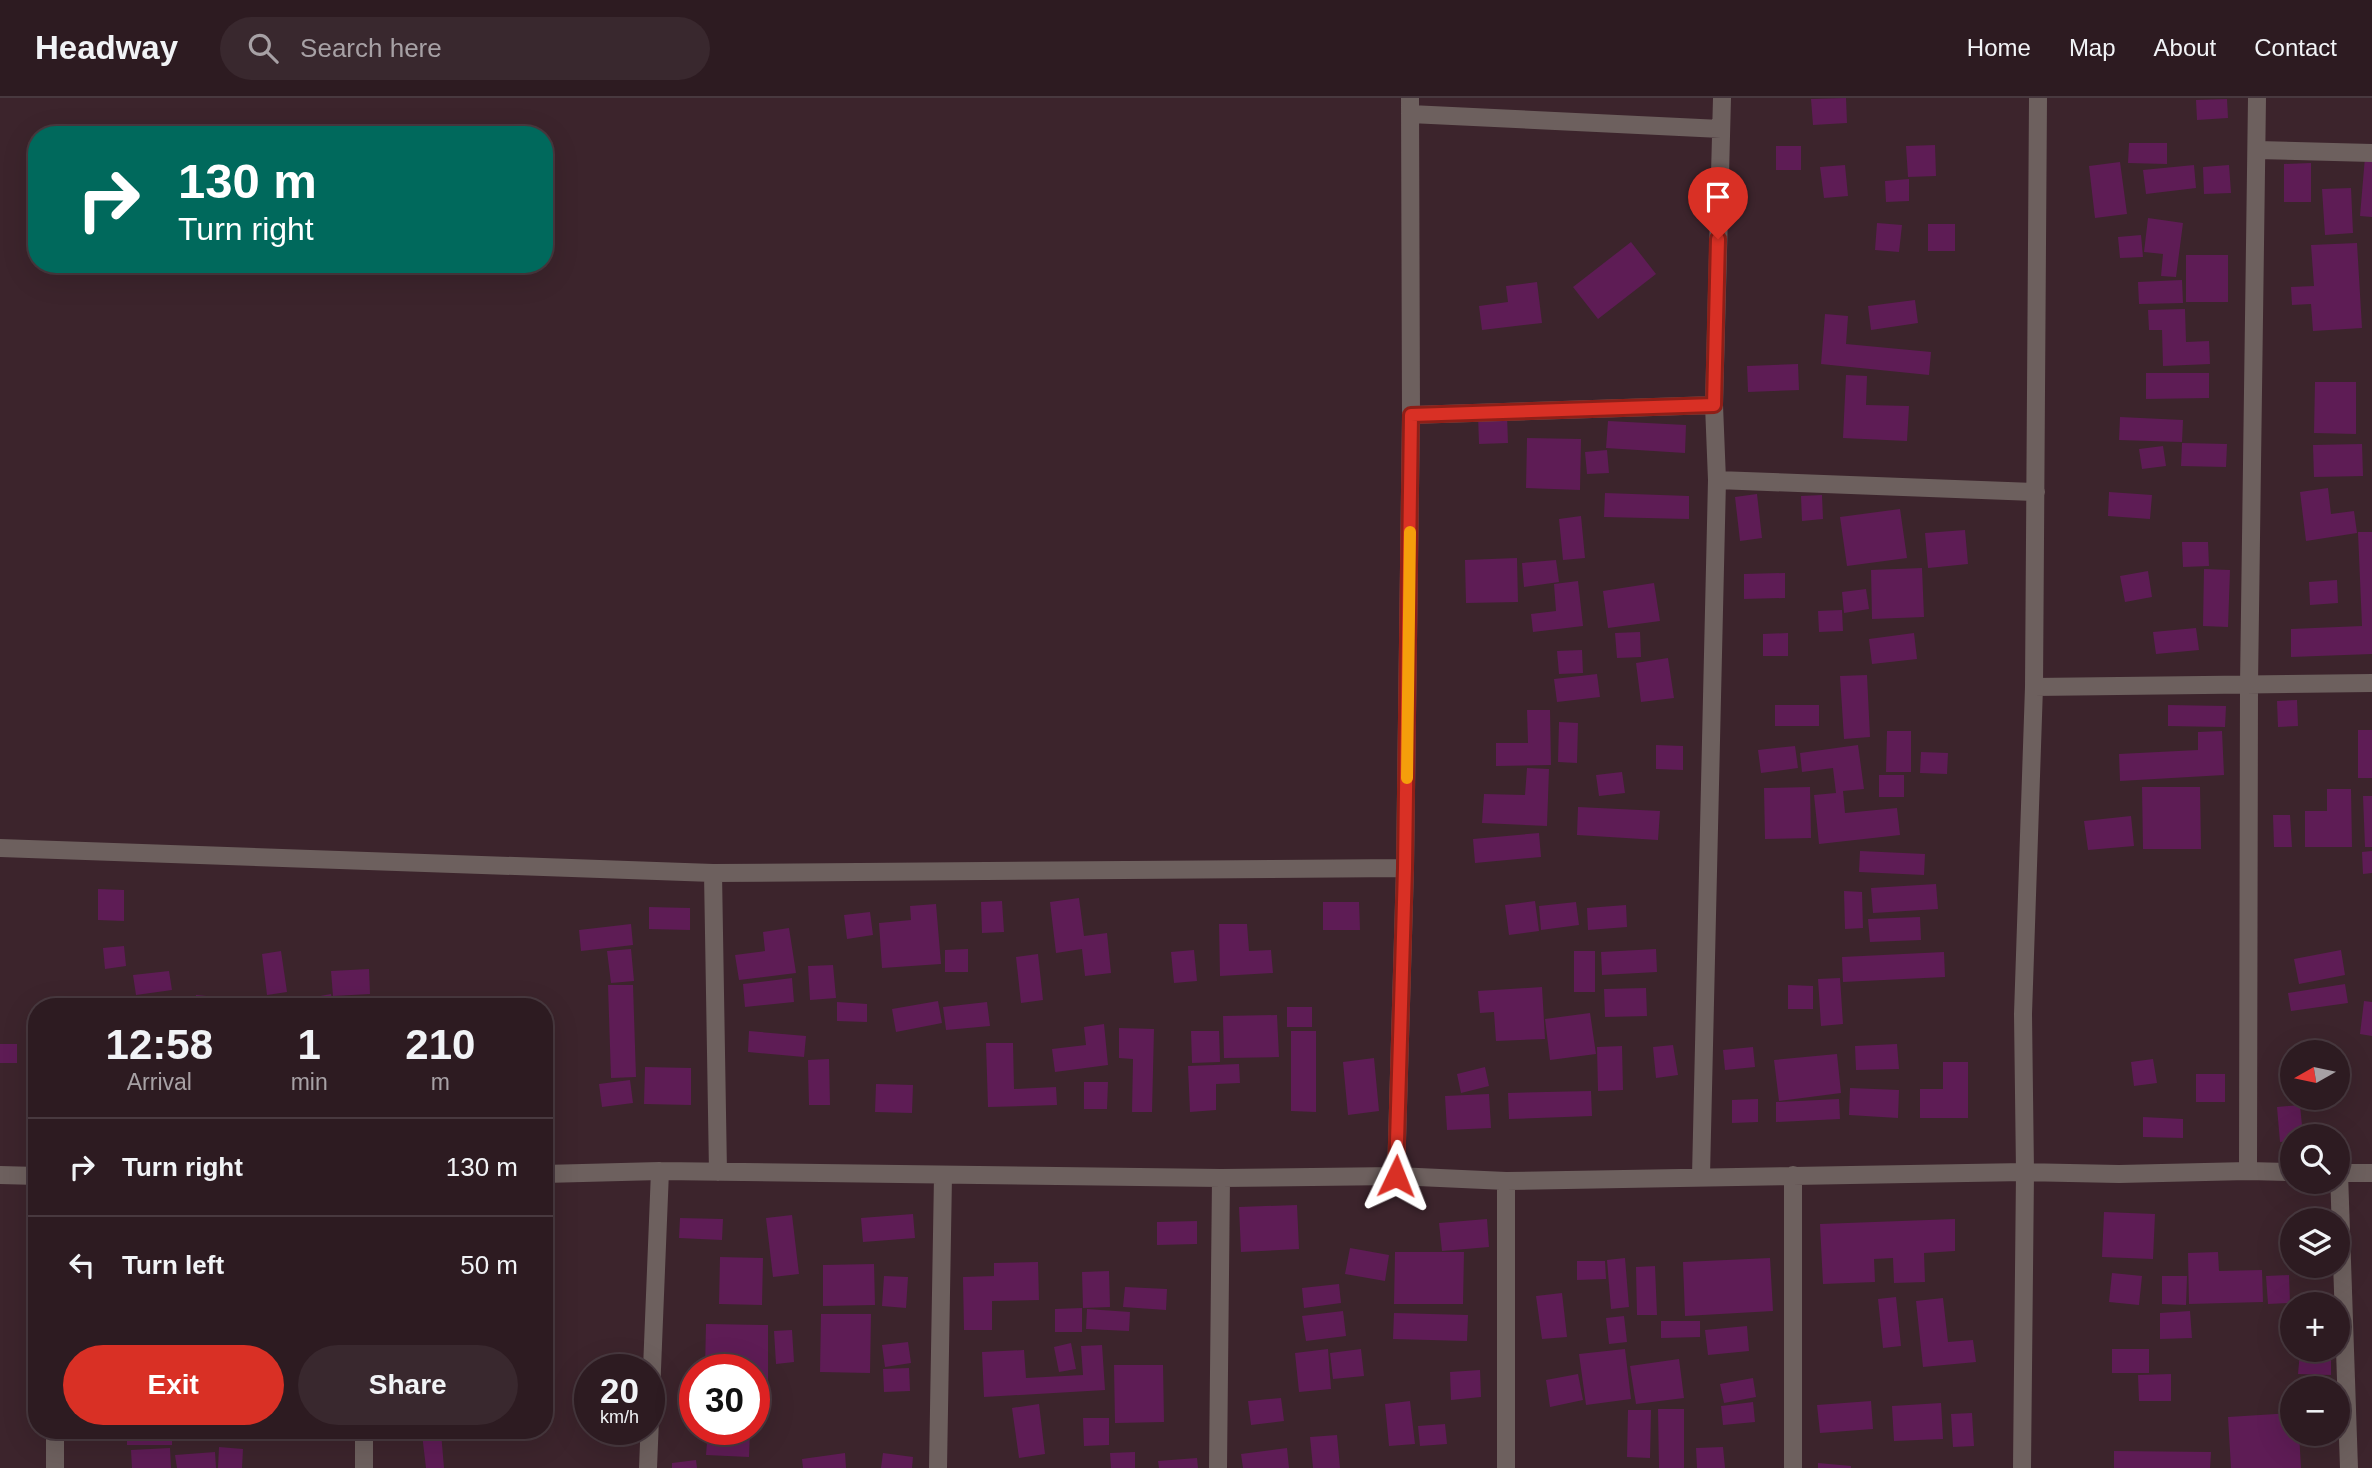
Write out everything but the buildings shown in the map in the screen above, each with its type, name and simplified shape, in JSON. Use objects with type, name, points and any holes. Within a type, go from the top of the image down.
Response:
[{"type":"street","points":[[1701,1176],[1717,480],[1714,405],[1722,98]]},
{"type":"street","points":[[2022,1468],[2025,1172],[2023,1014],[2034,687],[2038,98]]},
{"type":"street","points":[[2248,1171],[2249,685],[2257,98]]},
{"type":"street","points":[[1396,1176],[1405,868],[1411,415],[1410,106],[1721,129]]},
{"type":"street","points":[[2257,150],[2372,153]]},
{"type":"street","points":[[1411,415],[1714,405]]},
{"type":"street","points":[[1717,480],[2036,492]]},
{"type":"street","points":[[2034,687],[2372,683]]},
{"type":"street","points":[[0,848],[713,873],[1405,868]]},
{"type":"street","points":[[713,873],[718,1171]]},
{"type":"street","points":[[648,1468],[660,1171]]},
{"type":"street","points":[[553,1174],[718,1171],[943,1176],[1396,1176],[1506,1181],[2025,1172],[2119,1174],[2280,1172]]},
{"type":"street","points":[[2350,1173],[2372,1173]]},
{"type":"street","points":[[0,1175],[28,1176]]},
{"type":"street","points":[[1793,1175],[1793,1468]]},
{"type":"street","points":[[938,1468],[943,1176]]},
{"type":"street","points":[[1218,1468],[1221,1178]]},
{"type":"street","points":[[1506,1181],[1506,1468]]},
{"type":"street","points":[[2339,1194],[2349,1468]]},
{"type":"street","points":[[55,1439],[55,1468]]},
{"type":"street","points":[[364,1439],[364,1468]]},
{"type":"slow traffic","points":[[1407,778],[1410,532]]},
{"type":"route","points":[[1396,1176],[1405,868],[1411,415],[1714,405],[1718,239]]}]
